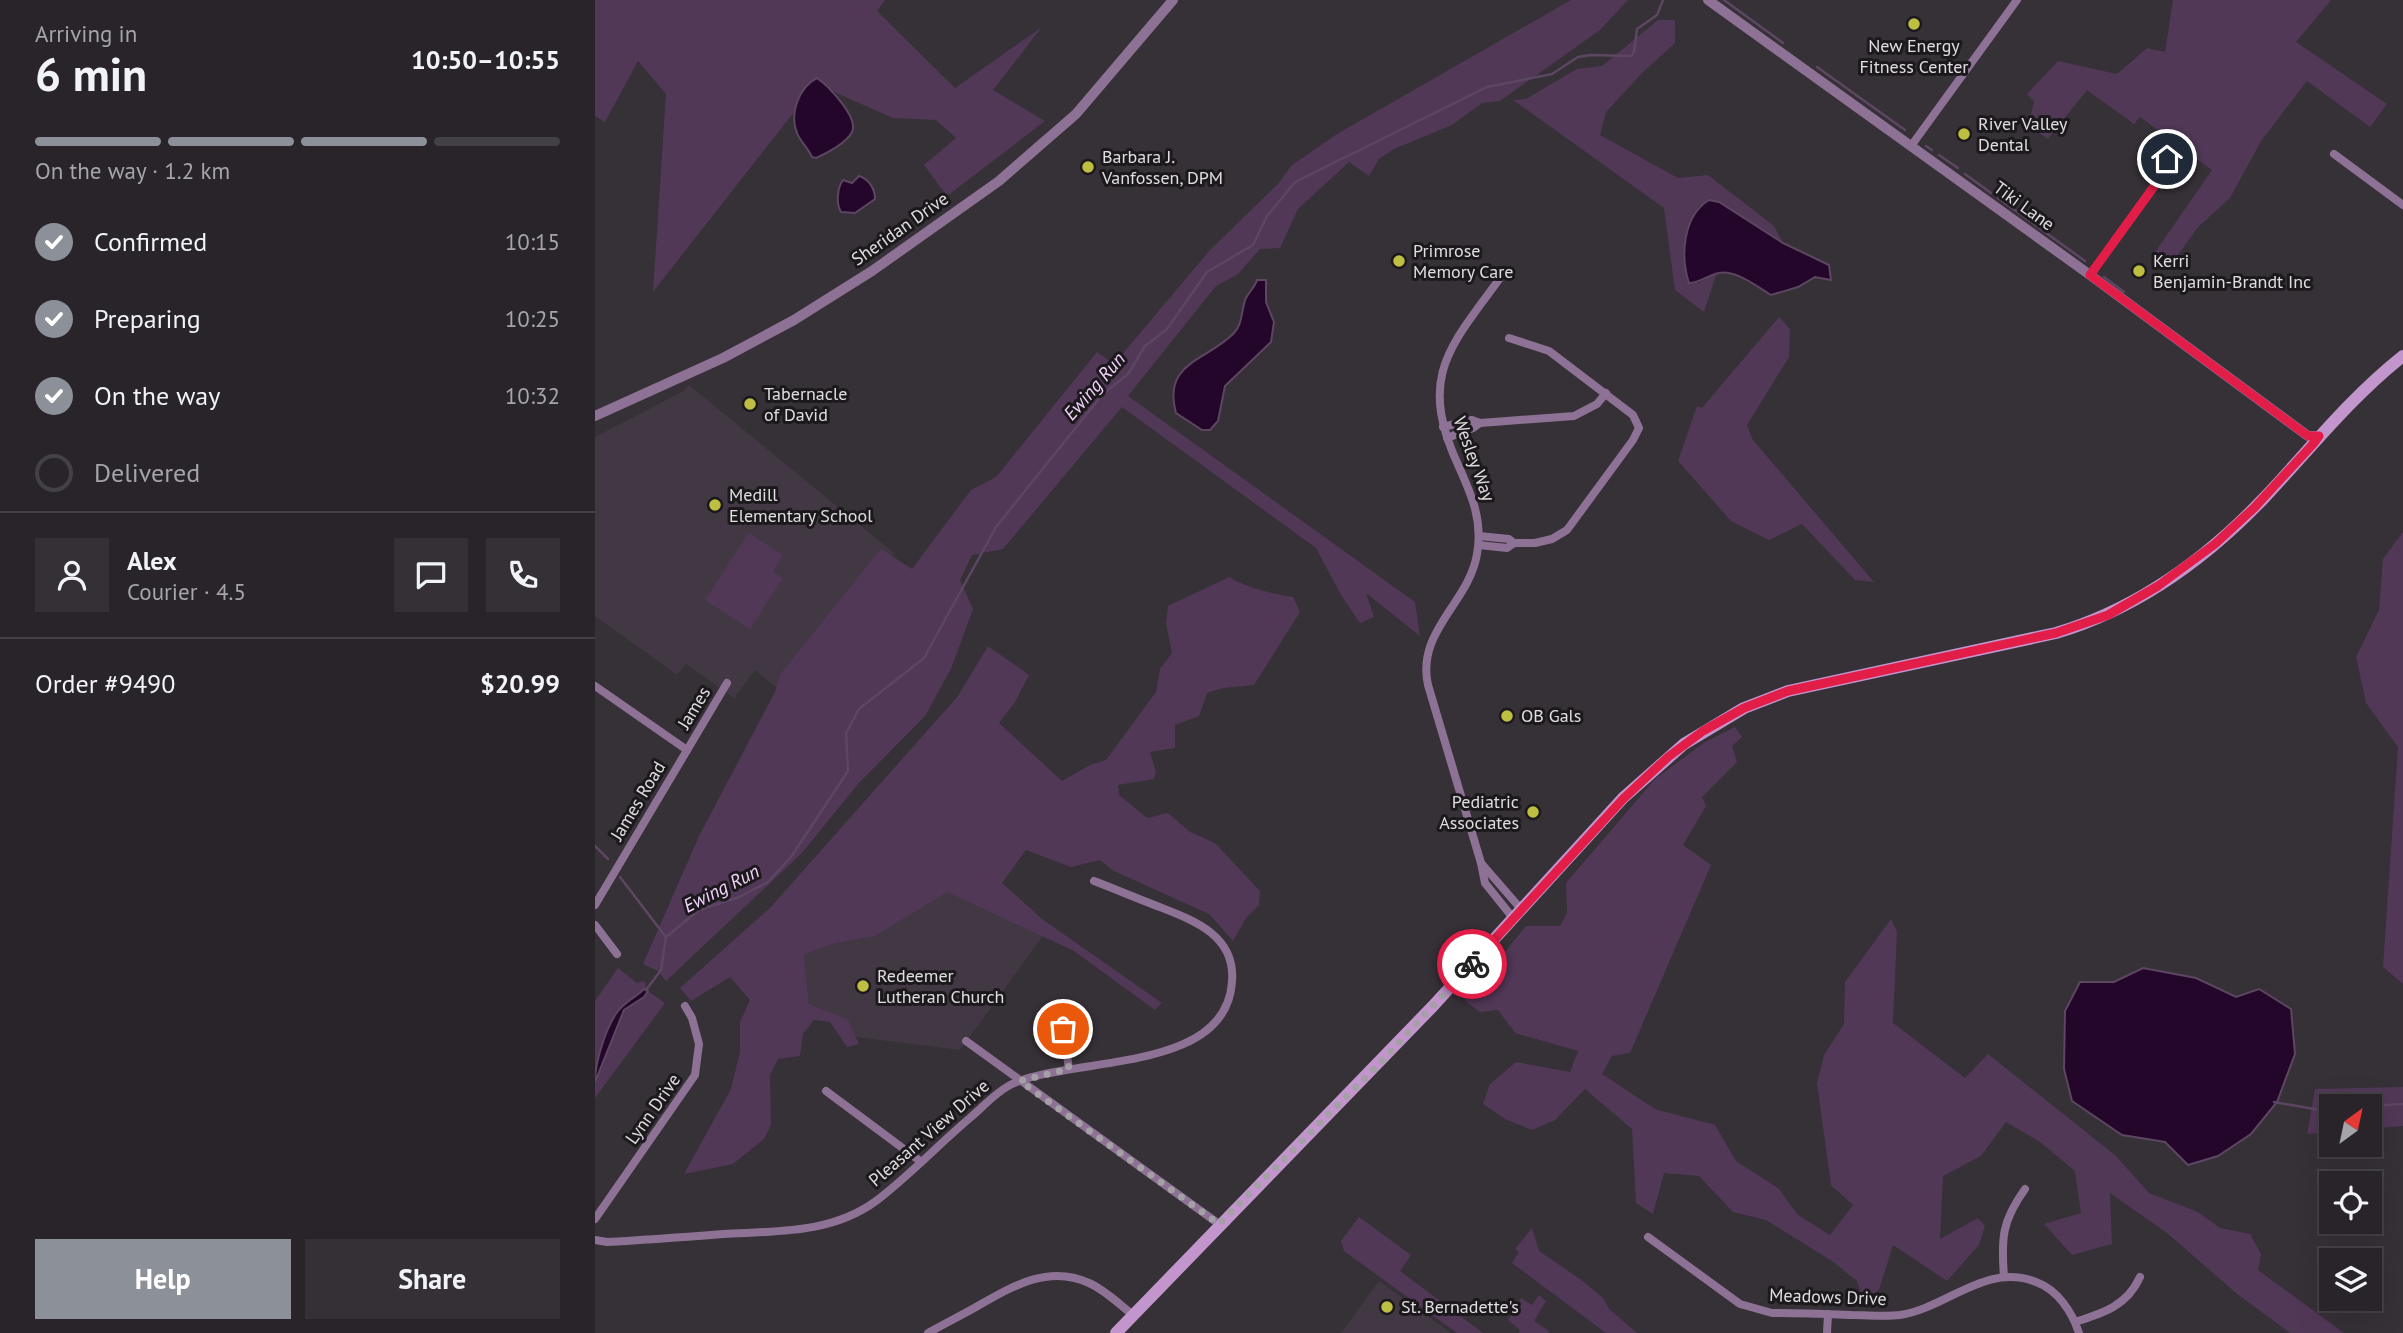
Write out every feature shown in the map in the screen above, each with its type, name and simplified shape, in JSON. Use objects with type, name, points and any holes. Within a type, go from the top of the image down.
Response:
[{"type":"main road","points":[[1116,1333],[1219,1224],[1377,1066],[1648,774],[1684,744],[1724,718],[1788,691],[2056,633],[2108,615],[2158,586],[2233,528],[2370,384],[2403,356]]},
{"type":"street","name":"Sheridan Drive","points":[[595,416],[723,358],[794,320],[872,271],[999,181],[1076,114],[1174,0]]},
{"type":"street","name":"Tiki Lane","points":[[1708,0],[2308,436],[2319,436]]},
{"type":"street","points":[[1911,146],[2017,0]]},
{"type":"street","points":[[2334,155],[2403,205]]},
{"type":"street","points":[[2090,275],[2163,174],[2167,159]]},
{"type":"street","name":"Wesley Way","points":[[1503,274],[1464,327],[1447,357],[1440,386],[1440,415],[1443,427],[1472,494],[1478,516],[1479,540],[1470,579],[1434,632],[1425,669],[1486,883],[1517,914]]},
{"type":"street","points":[[1479,540],[1507,548],[1514,544],[1552,539],[1567,530],[1638,433],[1639,422],[1633,415],[1549,351],[1509,338]]},
{"type":"street","points":[[1443,427],[1472,420],[1480,423],[1574,416],[1597,404],[1606,393]]},
{"type":"street","points":[[1447,438],[1480,423]]},
{"type":"street","name":"James","points":[[687,750],[727,683]]},
{"type":"street","points":[[595,686],[687,750]]},
{"type":"street","name":"James Road","points":[[595,905],[687,750]]},
{"type":"street","name":"Pleasant View Drive","points":[[595,1240],[607,1242],[817,1227],[845,1218],[869,1205],[1004,1089],[1020,1081],[1069,1069],[1153,1055],[1197,1036],[1216,1021],[1231,990],[1233,978],[1228,955],[1216,936],[1197,921],[1094,881]]},
{"type":"street","points":[[595,925],[617,954]]},
{"type":"street","name":"Lynn Drive","points":[[595,1219],[695,1075],[699,1044],[692,1018],[685,1006]]},
{"type":"street","points":[[1060,1008],[1069,1069]]},
{"type":"street","points":[[966,1041],[1219,1224]]},
{"type":"street","points":[[825,1091],[920,1161]]},
{"type":"street","points":[[2004,1277],[2003,1230],[2009,1212],[2025,1189]]},
{"type":"street","name":"Meadows Drive","points":[[1647,1237],[1749,1308],[1772,1313],[1889,1316],[1908,1313],[1981,1282],[2004,1277],[2023,1278],[2049,1288],[2062,1301],[2079,1333]]},
{"type":"street","points":[[928,1333],[1020,1283],[1040,1277],[1066,1276],[1088,1283],[1133,1315]]},
{"type":"street","points":[[2075,1322],[2102,1313],[2122,1302],[2131,1294],[2140,1277]]},
{"type":"street","points":[[1827,1333],[1828,1314]]},
{"type":"shaded area","points":[[595,0],[885,0],[877,11],[955,88],[1042,27],[993,90],[1045,121],[947,196],[924,165],[956,138],[936,120],[893,118],[816,84],[653,292],[666,94],[638,61],[605,122],[595,116]]},
{"type":"shaded area","points":[[1571,0],[1628,0],[1600,30],[1500,101],[1482,103],[1452,125],[1394,149],[1379,159],[1369,176],[1349,162],[1298,209],[1280,248],[1260,249],[1238,274],[1216,286],[1128,396],[1415,602],[1420,636],[1366,593],[1374,617],[1360,623],[1341,595],[1316,548],[1122,407],[1003,549],[972,555],[960,580],[973,609],[951,669],[925,716],[858,784],[802,853],[666,981],[658,971],[643,964],[699,836],[775,692],[781,673],[881,549],[912,569],[971,490],[996,477],[1097,352],[1114,364],[1210,250],[1278,184],[1291,166],[1337,134]]},
{"type":"shaded area","points":[[2173,0],[2331,0],[2296,42],[2387,104],[2370,127],[2307,81],[2261,141],[2230,198],[2198,227],[2168,269],[2153,255],[2212,170],[2140,117],[2134,124],[2087,90],[2048,139],[2028,125],[2034,102],[2027,94],[2058,61],[2117,74],[2147,48],[2165,52]]},
{"type":"shaded area","points":[[1658,20],[1675,20],[1675,43],[1642,73],[1606,112],[1600,135],[1678,178],[1708,175],[1774,226],[1783,243],[1719,202],[1699,206],[1688,233],[1685,263],[1689,283],[1699,283],[1717,272],[1704,312],[1675,290],[1664,208],[1513,100],[1526,99],[1577,69],[1602,66]]},
{"type":"shaded area","points":[[817,78],[847,110],[853,126],[852,132],[845,140],[816,158],[812,157],[798,136],[794,118],[801,94]]},
{"type":"shaded area","points":[[859,176],[871,185],[875,199],[855,213],[841,212],[838,192],[841,183],[843,180],[852,183]]},
{"type":"shaded area","points":[[1709,200],[1719,202],[1783,243],[1829,265],[1831,280],[1815,277],[1798,287],[1771,295],[1744,278],[1729,273],[1715,274],[1689,283],[1685,261],[1686,237],[1694,216]]},
{"type":"shaded area","points":[[1257,280],[1266,280],[1266,302],[1274,322],[1271,342],[1225,386],[1218,421],[1210,430],[1202,430],[1176,413],[1173,396],[1175,383],[1190,364],[1234,333],[1246,298]]},
{"type":"shaded area","points":[[1779,317],[1790,329],[1789,357],[1747,425],[1753,440],[1874,582],[1855,580],[1802,524],[1769,540],[1731,521],[1678,461],[1697,406],[1702,408]]},
{"type":"shaded area","name":"Medill Elementary School","points":[[689,385],[894,553],[838,631],[795,703],[755,670],[734,698],[686,664],[677,675],[595,616],[595,437],[682,392]]},
{"type":"shaded area","points":[[2403,532],[2403,984],[2383,967],[2398,747],[2366,703],[2356,657],[2379,610],[2383,559]]},
{"type":"shaded area","points":[[749,533],[783,555],[773,572],[783,578],[750,629],[705,600]]},
{"type":"shaded area","points":[[1229,577],[1252,588],[1293,597],[1300,612],[1254,685],[1223,688],[1207,693],[1199,716],[1175,725],[1175,748],[1150,752],[1156,772],[1154,779],[1118,785],[1119,795],[1147,818],[1168,813],[1190,832],[1215,843],[1260,891],[1259,905],[1246,918],[1233,941],[1209,914],[1114,871],[1100,860],[1071,867],[1026,850],[1002,883],[1042,919],[1162,1003],[1155,1010],[1074,951],[947,892],[875,936],[832,944],[804,955],[809,1004],[848,1019],[859,1044],[847,1047],[830,1022],[814,1020],[803,1034],[800,1056],[778,1059],[770,1075],[771,1125],[764,1139],[733,1164],[684,1174],[731,1089],[740,1052],[740,1022],[750,1000],[730,977],[691,1001],[680,988],[770,908],[958,696],[988,646],[1029,675],[1015,702],[999,723],[1062,781],[1090,765],[1106,760],[1156,692],[1160,669],[1172,653],[1166,623],[1168,606]]},
{"type":"shaded area","points":[[1735,727],[1742,737],[1732,746],[1737,762],[1702,797],[1706,806],[1683,845],[1711,865],[1630,1053],[1612,1056],[1602,1074],[1655,1109],[1715,1125],[1736,1161],[1778,1188],[1798,1215],[1830,1235],[1853,1205],[1831,1185],[1817,1083],[1824,1055],[1844,1024],[1845,982],[1891,919],[1897,932],[1893,1023],[1965,1078],[1988,1054],[2116,1156],[2149,1193],[2198,1212],[2220,1228],[2250,1234],[2261,1254],[2258,1270],[2344,1333],[2290,1333],[2236,1293],[2167,1233],[2110,1193],[2112,1244],[2072,1255],[2044,1224],[2081,1213],[2075,1171],[2040,1142],[2006,1122],[1981,1156],[1943,1176],[1940,1239],[1978,1218],[1985,1226],[1979,1245],[1947,1281],[1893,1245],[1879,1290],[1863,1299],[1857,1281],[1832,1261],[1766,1220],[1733,1212],[1699,1176],[1664,1173],[1653,1214],[1636,1203],[1632,1129],[1585,1089],[1555,1120],[1532,1130],[1505,1119],[1483,1104],[1490,1084],[1516,1062],[1570,1072],[1578,1051],[1515,1033],[1498,1010],[1480,1012],[1465,1001],[1526,926],[1560,926],[1567,913],[1566,883],[1655,779],[1705,742]]},
{"type":"shaded area","points":[[947,891],[1043,936],[960,1050],[856,1037],[848,1019],[809,1004],[804,955],[832,944],[875,936]]},
{"type":"shaded area","points":[[618,968],[637,983],[644,981],[645,989],[665,1003],[595,1098],[595,1001]]},
{"type":"shaded area","points":[[2143,968],[2196,978],[2236,997],[2259,989],[2291,1009],[2295,1054],[2277,1102],[2251,1134],[2218,1156],[2188,1165],[2165,1142],[2122,1135],[2072,1101],[2064,1069],[2065,1011],[2080,982],[2114,982]]},
{"type":"shaded area","points":[[644,989],[648,991],[644,997],[624,1010],[595,1082],[605,1035],[621,1008]]},
{"type":"shaded area","points":[[2403,1087],[2403,1126],[2382,1128],[2382,1094],[2319,1094],[2319,1133],[2307,1134],[2315,1089]]},
{"type":"shaded area","points":[[1359,1217],[1411,1255],[1400,1271],[1483,1333],[1457,1333],[1344,1251],[1341,1241]]},
{"type":"shaded area","points":[[1532,1228],[1539,1251],[1603,1298],[1609,1309],[1637,1333],[1606,1333],[1512,1263],[1519,1252],[1515,1249]]},
{"type":"shaded area","name":"St. Bernadette's","points":[[1379,1281],[1451,1333],[1341,1333]]},
{"type":"shaded area","points":[[1539,1295],[1546,1301],[1534,1321],[1549,1331],[1548,1333],[1519,1333],[1520,1330],[1508,1320],[1521,1298],[1532,1305]]},
{"type":"waterway","name":"Ewing Run","points":[[646,990],[661,970],[666,937],[699,910],[739,897],[768,882],[791,857],[848,771],[846,733],[859,709],[924,658],[996,527],[1102,395],[1128,374],[1145,346],[1167,329],[1207,272],[1253,245],[1267,216],[1295,182],[1487,87],[1552,74],[1578,57],[1631,56],[1637,29],[1657,15],[1663,0]]},
{"type":"waterway","points":[[1724,0],[1783,43]]},
{"type":"waterway","points":[[1817,67],[1905,130]]},
{"type":"waterway","points":[[1926,146],[1932,150]]},
{"type":"waterway","points":[[1939,155],[1958,168]]},
{"type":"waterway","points":[[1965,174],[1991,193]]},
{"type":"waterway","points":[[1998,198],[2085,261]]},
{"type":"waterway","points":[[2104,277],[2124,292]]},
{"type":"waterway","name":"Ewing Run","points":[[595,846],[608,859]]},
{"type":"waterway","name":"Ewing Run","points":[[620,877],[665,936]]},
{"type":"waterway","points":[[2274,1102],[2319,1110]]},
{"type":"waterway","points":[[2382,1105],[2403,1104]]},
{"type":"way so far","points":[[1063,1029],[1069,1069],[1020,1081],[1219,1224],[1377,1066],[1472,964]]},
{"type":"place","name":"New Energy Fitness Center","points":[[1914,24]]},
{"type":"place","name":"River Valley Dental","points":[[1964,134]]},
{"type":"place","name":"Barbara J. Vanfossen, DPM","points":[[1088,167]]},
{"type":"place","name":"Primrose Memory Care","points":[[1399,261]]},
{"type":"place","name":"Kerri Benjamin-Brandt Inc","points":[[2139,271]]},
{"type":"place","name":"Tabernacle of David","points":[[750,404]]},
{"type":"place","name":"Medill Elementary School","points":[[715,505]]},
{"type":"place","name":"OB Gals","points":[[1507,716]]},
{"type":"place","name":"Pediatric Associates","points":[[1533,812]]},
{"type":"place","name":"Redeemer Lutheran Church","points":[[863,986]]},
{"type":"place","name":"St. Bernadette's","points":[[1387,1307]]},
{"type":"route","points":[[1472,964],[1648,774],[1684,744],[1724,718],[1788,691],[2056,633],[2108,615],[2158,586],[2215,544],[2254,508],[2314,443],[2319,436],[2308,436],[2090,275],[2163,174],[2167,159]]}]
